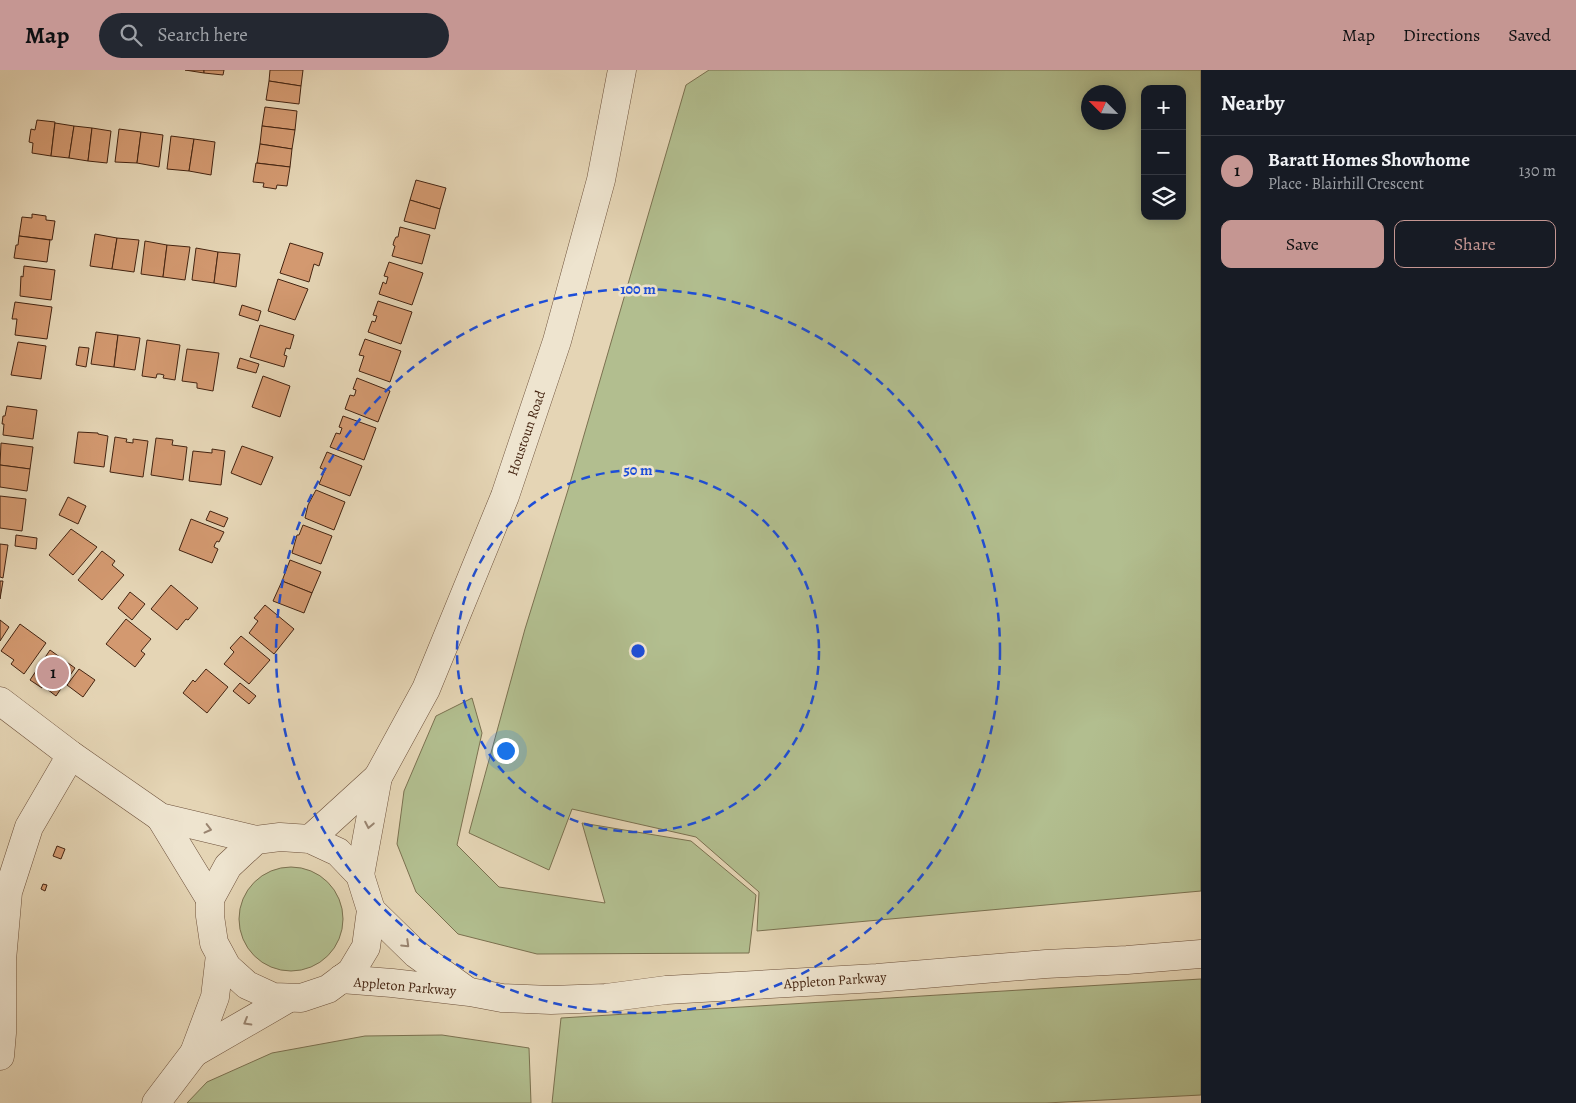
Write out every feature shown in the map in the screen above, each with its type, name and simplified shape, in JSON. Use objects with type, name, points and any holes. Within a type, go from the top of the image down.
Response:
[{"type":"street","name":"Houstoun Road","points":[[360,875],[378,777],[426,689],[505,496],[557,341],[601,180],[622,70]]},
{"type":"street","points":[[0,701],[160,817],[256,840],[280,837],[310,839],[338,852],[360,875],[371,910],[366,947],[351,972],[328,989],[301,998],[273,996],[247,985],[227,967],[214,943],[210,916],[210,899],[228,866],[256,840]]},
{"type":"street","points":[[0,1056],[2,1033],[2,960],[8,892],[29,827],[72,755]]},
{"type":"street","name":"Houstoun Road","points":[[310,839],[378,777]]},
{"type":"street","points":[[160,817],[210,899]]},
{"type":"street","name":"Appleton Parkway","points":[[371,910],[416,954],[470,992]]},
{"type":"street","name":"Appleton Parkway","points":[[341,980],[392,983],[470,992],[502,998],[552,1000],[666,990],[868,978],[1201,954]]},
{"type":"street","points":[[156,1103],[194,1053],[215,997],[220,955]]},
{"type":"street","points":[[194,1053],[289,998]]},
{"type":"green space","points":[[709,70],[1201,70],[1201,891],[757,931],[759,892],[696,837],[572,809],[549,870],[469,833],[525,629],[568,490],[686,85]]},
{"type":"green space","points":[[472,698],[482,733],[457,845],[499,887],[605,903],[582,823],[691,841],[756,895],[749,953],[537,954],[458,934],[416,892],[397,844],[404,791],[436,716]]},
{"type":"green space","points":[[291,867],[311,871],[328,882],[339,899],[343,919],[339,939],[328,956],[311,967],[291,971],[271,967],[254,956],[243,939],[239,919],[243,899],[254,882],[271,871]]},
{"type":"green space","points":[[1201,979],[1201,1095],[1046,1103],[552,1103],[561,1018]]},
{"type":"green space","points":[[442,1035],[529,1048],[531,1103],[187,1103],[207,1082],[272,1053],[365,1036]]},
{"type":"building","points":[[185,70],[204,70],[204,73]]},
{"type":"building","points":[[204,70],[224,70],[223,75],[204,73]]},
{"type":"building","points":[[270,70],[303,70],[301,86],[269,81]]},
{"type":"building","points":[[269,81],[301,86],[299,104],[266,100]]},
{"type":"building","points":[[265,107],[297,111],[295,130],[262,126]]},
{"type":"building","points":[[37,120],[55,122],[51,156],[32,153],[33,143],[29,142],[31,129],[35,130]]},
{"type":"building","points":[[55,123],[74,126],[69,158],[51,156]]},
{"type":"building","points":[[74,126],[92,128],[88,161],[69,158]]},
{"type":"building","points":[[262,126],[295,130],[292,149],[260,144]]},
{"type":"building","points":[[92,128],[111,131],[107,163],[88,161]]},
{"type":"building","points":[[119,129],[141,132],[137,163],[115,162]]},
{"type":"building","points":[[141,132],[163,135],[159,167],[137,163]]},
{"type":"building","points":[[171,136],[194,139],[189,171],[167,169]]},
{"type":"building","points":[[194,139],[215,142],[211,175],[189,171]]},
{"type":"building","points":[[260,144],[292,149],[290,167],[257,163]]},
{"type":"building","points":[[256,163],[290,167],[287,186],[277,185],[276,189],[263,187],[264,183],[253,182]]},
{"type":"building","points":[[416,180],[446,188],[440,209],[410,200]]},
{"type":"building","points":[[410,200],[440,209],[435,229],[404,221]]},
{"type":"building","points":[[32,214],[46,216],[46,220],[55,221],[52,240],[19,236],[22,217],[32,218]]},
{"type":"building","points":[[400,227],[430,235],[422,264],[392,256],[395,246],[393,245],[394,241],[398,237]]},
{"type":"building","points":[[95,234],[117,238],[112,269],[90,266]]},
{"type":"building","points":[[19,236],[50,240],[47,262],[14,258]]},
{"type":"building","points":[[117,238],[139,240],[134,272],[112,269]]},
{"type":"building","points":[[145,241],[167,245],[163,277],[141,274]]},
{"type":"building","points":[[290,243],[323,253],[319,266],[314,264],[309,282],[280,273]]},
{"type":"building","points":[[167,245],[190,247],[185,280],[163,277]]},
{"type":"building","points":[[196,248],[218,252],[214,283],[192,280]]},
{"type":"building","points":[[218,252],[240,254],[236,287],[214,283]]},
{"type":"building","points":[[389,262],[423,273],[412,305],[379,294],[383,282],[386,284],[388,277],[384,276]]},
{"type":"building","points":[[24,266],[55,270],[51,300],[20,296],[21,276],[23,277]]},
{"type":"building","points":[[278,279],[308,289],[295,320],[268,311]]},
{"type":"building","points":[[378,301],[412,312],[401,344],[368,332],[372,321],[375,322],[377,316],[373,315]]},
{"type":"building","points":[[15,302],[52,307],[47,339],[15,335],[17,319],[12,319]]},
{"type":"building","points":[[242,305],[261,311],[258,321],[239,315]]},
{"type":"building","points":[[260,325],[294,335],[290,349],[286,348],[284,355],[287,356],[284,367],[250,357]]},
{"type":"building","points":[[96,332],[118,335],[114,367],[91,364]]},
{"type":"building","points":[[118,335],[140,338],[135,370],[114,367]]},
{"type":"building","points":[[365,339],[401,351],[390,382],[359,371],[364,356],[359,355]]},
{"type":"building","points":[[147,340],[180,345],[175,380],[163,378],[164,375],[160,374],[157,374],[156,378],[142,376]]},
{"type":"building","points":[[18,342],[46,346],[41,379],[11,375]]},
{"type":"building","points":[[79,347],[89,348],[86,367],[76,365]]},
{"type":"building","points":[[187,349],[219,353],[213,391],[197,388],[197,383],[182,381]]},
{"type":"building","points":[[240,358],[259,364],[256,373],[237,368]]},
{"type":"building","points":[[263,376],[290,386],[280,417],[252,407]]},
{"type":"building","points":[[357,378],[390,391],[378,422],[345,409],[350,395],[354,396],[355,394],[356,390],[353,389]]},
{"type":"building","points":[[7,406],[37,410],[33,439],[3,435],[3,416],[5,416]]},
{"type":"building","points":[[343,416],[376,428],[364,460],[330,447],[336,433],[340,434],[342,428],[339,427]]},
{"type":"building","points":[[78,432],[98,433],[108,436],[104,467],[74,463]]},
{"type":"building","points":[[115,437],[127,439],[126,442],[133,443],[133,439],[148,441],[143,477],[110,472]]},
{"type":"building","points":[[156,438],[173,440],[172,445],[187,447],[183,480],[151,475]]},
{"type":"building","points":[[1,443],[33,447],[30,469],[0,465]]},
{"type":"building","points":[[242,446],[273,457],[261,485],[231,473]]},
{"type":"building","points":[[212,449],[225,451],[221,485],[189,481],[193,451],[212,453]]},
{"type":"building","points":[[327,452],[362,466],[350,496],[319,484],[325,470],[320,468]]},
{"type":"building","points":[[0,465],[30,469],[27,491],[0,487]]},
{"type":"building","points":[[316,490],[345,502],[334,530],[305,518],[308,505]]},
{"type":"building","points":[[0,496],[26,499],[22,531],[0,528]]},
{"type":"building","points":[[68,497],[86,506],[78,524],[59,515]]},
{"type":"building","points":[[210,511],[228,518],[224,527],[206,520]]},
{"type":"building","points":[[191,519],[224,532],[219,542],[217,541],[215,544],[214,547],[218,549],[212,563],[179,550]]},
{"type":"building","points":[[303,525],[332,536],[321,564],[292,553],[297,535],[299,535]]},
{"type":"building","points":[[71,529],[97,547],[73,575],[49,555]]},
{"type":"building","points":[[16,535],[37,538],[36,549],[15,546]]},
{"type":"building","points":[[0,544],[8,545],[3,578],[0,577]]},
{"type":"building","points":[[102,551],[115,561],[112,565],[124,575],[102,600],[78,580]]},
{"type":"building","points":[[290,560],[321,572],[312,593],[282,581]]},
{"type":"building","points":[[0,581],[3,581],[0,599]]},
{"type":"building","points":[[282,581],[312,593],[304,613],[273,601]]},
{"type":"building","points":[[171,585],[198,608],[177,630],[151,609]]},
{"type":"building","points":[[130,592],[145,604],[132,620],[118,608]]},
{"type":"building","points":[[265,605],[294,629],[274,654],[249,633],[258,621],[254,618]]},
{"type":"building","points":[[126,619],[151,639],[141,651],[145,654],[135,667],[106,644]]},
{"type":"building","points":[[0,620],[9,627],[0,641]]},
{"type":"building","points":[[20,624],[46,643],[24,674],[11,664],[14,660],[1,651]]},
{"type":"building","points":[[241,636],[270,660],[249,684],[224,664],[234,652],[230,648]]},
{"type":"building","points":[[50,650],[75,668],[56,696],[43,686],[42,688],[30,680]]},
{"type":"building","points":[[79,669],[95,680],[83,697],[67,685]]},
{"type":"building","points":[[206,669],[228,687],[207,713],[183,693],[193,680],[195,682]]},
{"type":"building","points":[[240,683],[256,696],[249,704],[233,691]]},
{"type":"building","points":[[57,846],[65,849],[61,859],[53,856]]},
{"type":"building","points":[[43,884],[47,885],[45,891],[41,889]]},
{"type":"place","name":"Baratt Homes Showhome","points":[[53,673]]}]
